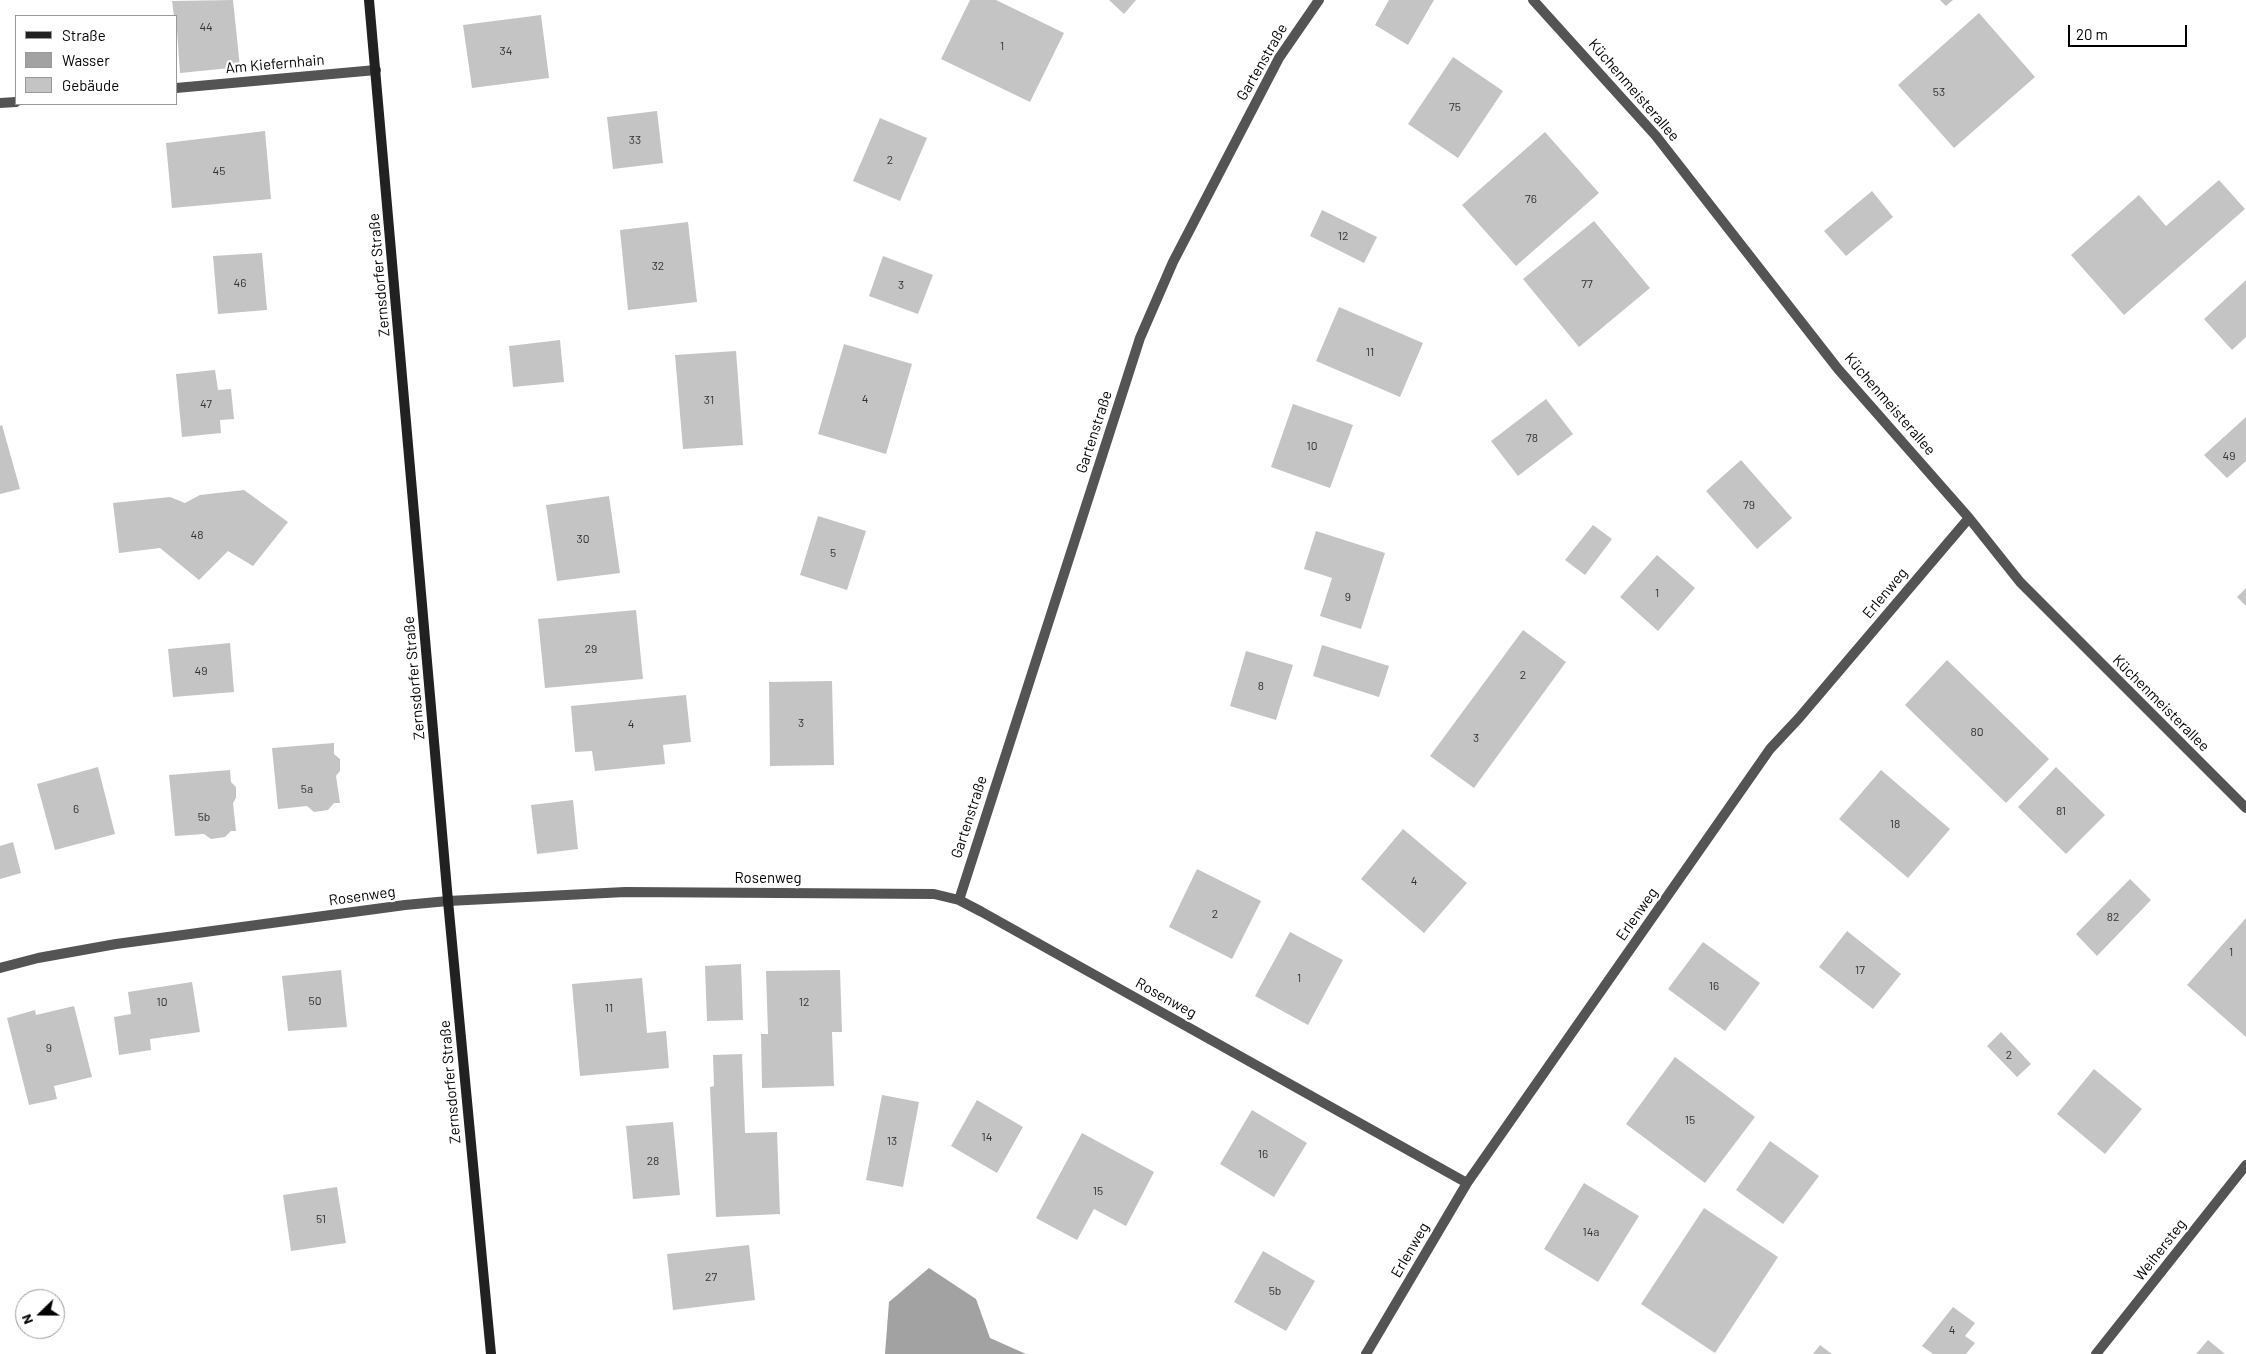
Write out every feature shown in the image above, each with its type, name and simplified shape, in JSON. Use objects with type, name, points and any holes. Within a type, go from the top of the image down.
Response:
[{"type":"street","name":"Zernsdorfer Straße","points":[[369,0],[448,901],[491,1354]]},
{"type":"street","name":"Gartenstraße","points":[[959,900],[1140,338],[1172,262],[1278,58],[1319,0]]},
{"type":"street","name":"Küchenmeisterallee","points":[[1533,0],[1656,136],[1838,369],[1969,518],[2020,582],[2246,808]]},
{"type":"street","name":"Am Kiefernhain","points":[[178,88],[376,70]]},
{"type":"street","points":[[0,103],[15,102]]},
{"type":"street","name":"Erlenweg","points":[[1366,1354],[1467,1183],[1770,749],[1799,718],[1969,518]]},
{"type":"street","name":"Rosenweg","points":[[0,968],[38,958],[116,944],[405,905],[448,901],[625,892],[934,894],[959,900],[1467,1183]]},
{"type":"street","name":"Weihersteg","points":[[2096,1354],[2246,1165]]},
{"type":"water","points":[[929,1268],[976,1299],[990,1338],[1026,1354],[885,1354],[889,1302]]},
{"type":"building","points":[[233,0],[240,67],[180,73],[178,15],[174,15],[172,1]]},
{"type":"building","points":[[970,0],[996,0],[1064,33],[1030,102],[941,59]]},
{"type":"building","points":[[1109,0],[1136,0],[1124,14]]},
{"type":"building","points":[[1389,0],[1434,0],[1408,45],[1375,25]]},
{"type":"building","points":[[1940,0],[1953,0],[1946,6]]},
{"type":"building","points":[[1979,13],[2035,77],[1954,148],[1898,85]]},
{"type":"building","points":[[541,15],[549,78],[472,88],[463,25]]},
{"type":"building","points":[[1453,57],[1503,91],[1458,158],[1408,124]]},
{"type":"building","points":[[657,111],[663,163],[613,169],[607,117]]},
{"type":"building","points":[[880,118],[927,138],[900,201],[853,181]]},
{"type":"building","points":[[265,131],[271,199],[172,208],[166,143]]},
{"type":"building","points":[[1545,132],[1599,193],[1516,266],[1462,205]]},
{"type":"building","points":[[2219,180],[2245,209],[2124,315],[2071,255],[2139,195],[2166,226]]},
{"type":"building","points":[[1872,191],[1893,217],[1846,256],[1824,231]]},
{"type":"building","points":[[1322,210],[1377,237],[1364,263],[1310,236]]},
{"type":"building","points":[[1594,221],[1650,288],[1579,347],[1523,279]]},
{"type":"building","points":[[688,222],[697,302],[628,310],[620,230]]},
{"type":"building","points":[[262,253],[267,310],[218,314],[213,256]]},
{"type":"building","points":[[883,256],[933,275],[918,314],[869,296]]},
{"type":"building","points":[[2246,280],[2246,337],[2232,350],[2204,319]]},
{"type":"building","points":[[1339,307],[1423,343],[1400,397],[1316,361]]},
{"type":"building","points":[[560,340],[564,382],[513,387],[509,346]]},
{"type":"building","points":[[844,344],[912,364],[886,454],[818,434]]},
{"type":"building","points":[[736,351],[743,445],[683,449],[675,355]]},
{"type":"building","points":[[215,370],[218,390],[231,389],[234,419],[220,420],[221,433],[182,437],[176,374]]},
{"type":"building","points":[[1546,399],[1573,434],[1518,476],[1491,441]]},
{"type":"building","points":[[1293,404],[1353,425],[1330,488],[1271,467]]},
{"type":"building","points":[[2246,417],[2246,461],[2227,478],[2204,455]]},
{"type":"building","points":[[2,425],[20,489],[0,494],[0,426]]},
{"type":"building","points":[[1741,460],[1792,518],[1757,549],[1706,491]]},
{"type":"building","points":[[244,490],[288,522],[253,566],[228,551],[199,580],[160,548],[119,553],[113,503],[170,497],[185,503],[200,495]]},
{"type":"building","points":[[609,496],[620,573],[557,581],[546,505]]},
{"type":"building","points":[[818,516],[866,531],[847,590],[800,575]]},
{"type":"building","points":[[1593,525],[1612,539],[1585,575],[1565,560]]},
{"type":"building","points":[[1316,531],[1385,553],[1361,629],[1320,616],[1332,578],[1304,569]]},
{"type":"building","points":[[1657,555],[1695,588],[1658,631],[1620,597]]},
{"type":"building","points":[[2246,588],[2246,606],[2237,597]]},
{"type":"building","points":[[636,610],[643,679],[545,688],[538,619]]},
{"type":"building","points":[[1523,630],[1566,662],[1474,788],[1430,756]]},
{"type":"building","points":[[230,643],[234,692],[173,697],[168,649]]},
{"type":"building","points":[[1322,645],[1389,666],[1379,697],[1313,676]]},
{"type":"building","points":[[1246,651],[1293,665],[1276,720],[1230,706]]},
{"type":"building","points":[[1947,660],[2049,759],[2006,803],[1905,705]]},
{"type":"building","points":[[832,681],[834,765],[770,766],[769,682]]},
{"type":"building","points":[[686,695],[691,742],[663,745],[665,764],[595,771],[592,751],[575,752],[571,706]]},
{"type":"building","points":[[334,743],[334,754],[340,759],[340,771],[336,776],[340,803],[334,803],[328,810],[314,812],[307,806],[278,809],[272,748]]},
{"type":"building","points":[[98,767],[115,834],[55,850],[37,784]]},
{"type":"building","points":[[2056,767],[2105,815],[2066,854],[2018,807]]},
{"type":"building","points":[[230,770],[231,782],[236,787],[236,798],[233,803],[236,831],[231,831],[225,837],[211,839],[204,834],[175,836],[169,775]]},
{"type":"building","points":[[1881,770],[1950,829],[1908,878],[1839,819]]},
{"type":"building","points":[[573,800],[578,849],[537,854],[531,805]]},
{"type":"building","points":[[1403,829],[1467,883],[1424,933],[1361,879]]},
{"type":"building","points":[[13,842],[21,873],[0,879],[0,846]]},
{"type":"building","points":[[1197,869],[1261,901],[1232,959],[1169,927]]},
{"type":"building","points":[[2130,879],[2151,900],[2097,956],[2076,934]]},
{"type":"building","points":[[2246,918],[2246,1037],[2187,985]]},
{"type":"building","points":[[1847,931],[1901,974],[1873,1009],[1819,967]]},
{"type":"building","points":[[1290,932],[1343,960],[1308,1025],[1255,996]]},
{"type":"building","points":[[1703,942],[1760,983],[1725,1031],[1668,989]]},
{"type":"building","points":[[741,964],[743,1020],[707,1021],[705,966]]},
{"type":"building","points":[[341,970],[347,1027],[288,1031],[282,976]]},
{"type":"building","points":[[840,970],[842,1032],[832,1032],[834,1086],[762,1088],[761,1034],[768,1034],[766,971]]},
{"type":"building","points":[[642,978],[647,1033],[666,1031],[669,1068],[580,1076],[572,984]]},
{"type":"building","points":[[192,982],[200,1032],[150,1039],[151,1050],[119,1055],[114,1017],[131,1014],[128,992]]},
{"type":"building","points":[[74,1006],[92,1077],[54,1086],[57,1099],[29,1105],[7,1018],[35,1010],[36,1015]]},
{"type":"building","points":[[2001,1032],[2031,1064],[2017,1077],[1987,1046]]},
{"type":"building","points":[[742,1054],[745,1133],[777,1132],[780,1214],[716,1217],[710,1087],[714,1086],[713,1055]]},
{"type":"building","points":[[1675,1057],[1755,1117],[1705,1183],[1626,1124]]},
{"type":"building","points":[[2094,1069],[2142,1109],[2105,1154],[2057,1114]]},
{"type":"building","points":[[882,1095],[919,1102],[903,1187],[866,1180]]},
{"type":"building","points":[[977,1100],[1023,1127],[997,1173],[951,1146]]},
{"type":"building","points":[[1252,1110],[1307,1143],[1274,1197],[1220,1164]]},
{"type":"building","points":[[673,1122],[680,1195],[633,1199],[626,1126]]},
{"type":"building","points":[[1082,1133],[1154,1172],[1126,1226],[1094,1209],[1077,1240],[1036,1218]]},
{"type":"building","points":[[1770,1141],[1819,1176],[1783,1224],[1736,1190]]},
{"type":"building","points":[[1584,1183],[1639,1216],[1598,1282],[1544,1249]]},
{"type":"building","points":[[337,1187],[346,1243],[291,1251],[283,1195]]},
{"type":"building","points":[[1704,1208],[1778,1257],[1715,1353],[1641,1304]]},
{"type":"building","points":[[749,1245],[755,1300],[673,1310],[667,1254]]},
{"type":"building","points":[[1263,1251],[1315,1281],[1286,1331],[1234,1302]]},
{"type":"building","points":[[1953,1307],[1975,1323],[1965,1336],[1975,1343],[1966,1354],[1933,1354],[1922,1346]]},
{"type":"building","points":[[2208,1340],[2225,1354],[2196,1354]]},
{"type":"building","points":[[1820,1345],[1832,1354],[1813,1354]]}]
